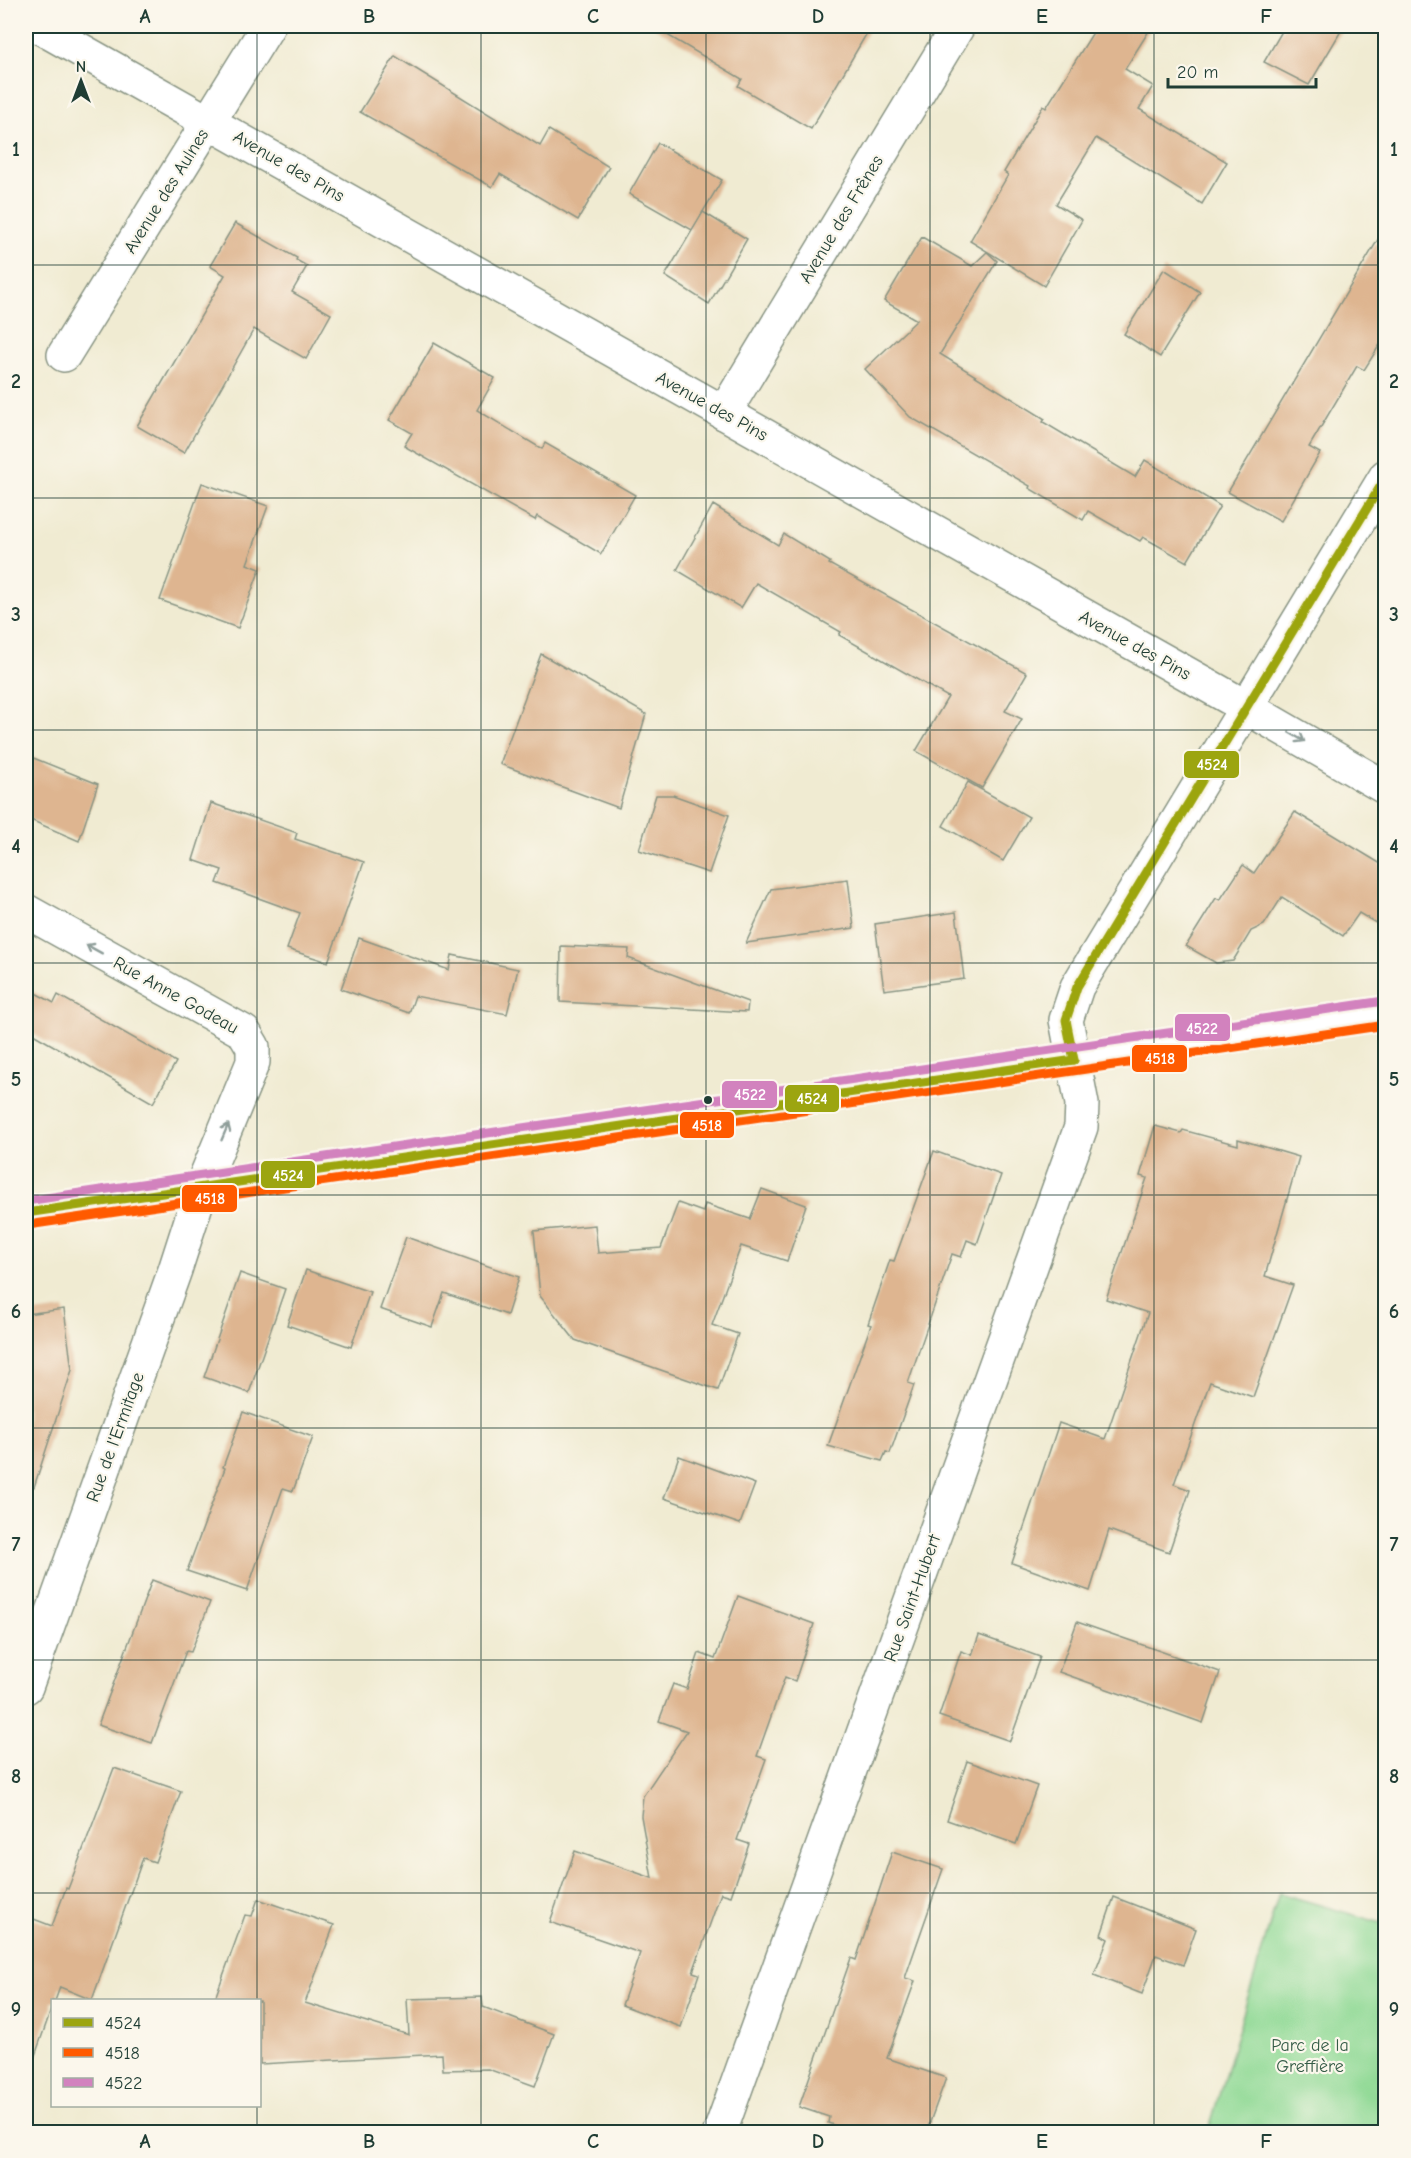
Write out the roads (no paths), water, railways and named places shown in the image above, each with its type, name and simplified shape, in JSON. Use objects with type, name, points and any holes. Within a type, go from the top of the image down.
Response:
[{"type":"street","name":"Avenue des Pins","points":[[38,26],[210,121],[1386,788]]},
{"type":"street","name":"Avenue des Aulnes","points":[[64,355],[268,26]]},
{"type":"street","name":"Avenue des Frênes","points":[[724,413],[958,26]]},
{"type":"street","name":"Rue Saint-Hubert","points":[[720,2133],[1081,1127],[1082,1104],[1066,1020],[1077,987],[1386,476]]},
{"type":"street","name":"Rue Anne Godeau","points":[[26,911],[244,1032],[253,1047],[253,1062],[202,1186]]},
{"type":"street","points":[[26,1213],[1386,1013]]},
{"type":"street","name":"Rue de l'Ermitage","points":[[26,1687],[175,1270],[202,1186]]},
{"type":"park label","name":"Parc de la Greffière","points":[[1310,2055]]}]
